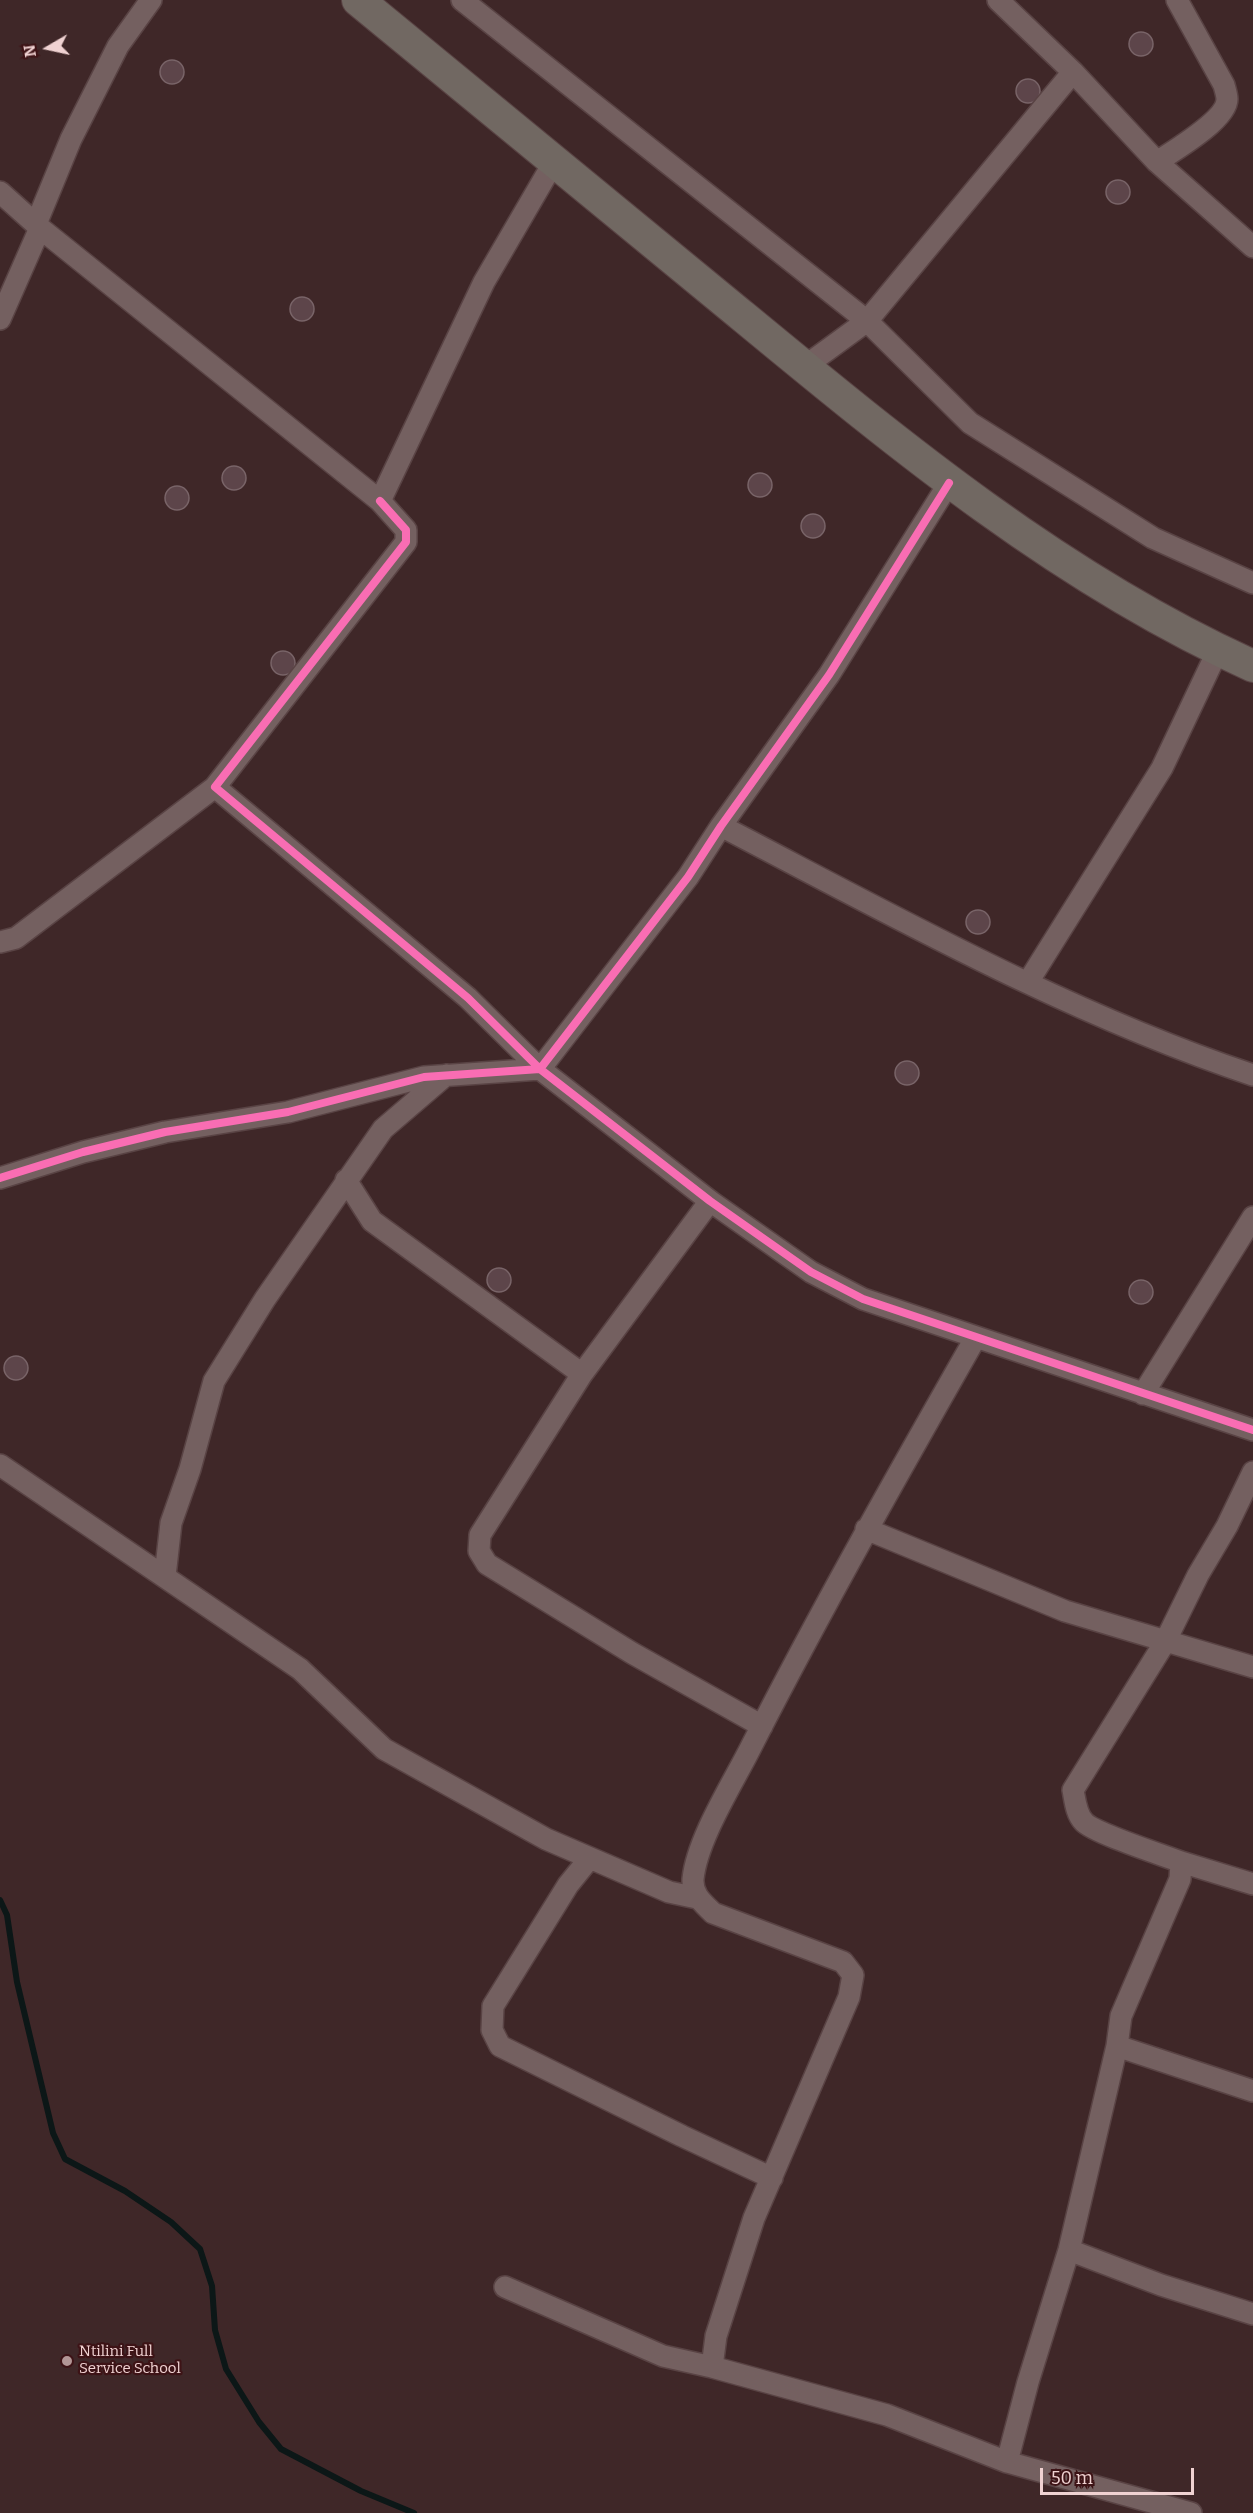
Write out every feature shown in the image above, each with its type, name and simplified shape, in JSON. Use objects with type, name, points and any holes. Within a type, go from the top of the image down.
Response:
[{"type":"highway","points":[[358,0],[804,367],[949,483],[1062,560],[1133,604],[1218,650],[1253,666]]},
{"type":"street","points":[[0,319],[71,139],[118,46],[151,0]]},
{"type":"street","points":[[462,0],[867,321],[970,423],[1153,537],[1253,583]]},
{"type":"street","points":[[998,0],[1073,72],[1157,162],[1253,247]]},
{"type":"street","points":[[1157,162],[1208,126],[1223,111],[1227,100],[1224,85],[1177,0]]},
{"type":"street","points":[[804,367],[867,321],[1073,72]]},
{"type":"street","points":[[380,501],[484,282],[555,160]]},
{"type":"street","points":[[0,192],[38,226],[380,501],[406,530],[406,542],[215,787],[16,938],[0,942]]},
{"type":"street","points":[[0,1178],[83,1152],[165,1132],[288,1112],[424,1077],[540,1069],[688,877],[721,826],[829,675],[949,483]]},
{"type":"street","points":[[1028,982],[1162,768],[1218,650]]},
{"type":"street","points":[[215,787],[468,998],[540,1069],[710,1201],[811,1272],[862,1299],[1253,1430]]},
{"type":"street","points":[[721,826],[893,917],[1028,982],[1185,1052],[1253,1075]]},
{"type":"street","points":[[165,1576],[171,1523],[190,1469],[214,1380],[265,1299],[383,1129],[446,1076]]},
{"type":"street","points":[[346,1180],[372,1221],[582,1374]]},
{"type":"street","points":[[710,1201],[582,1374],[480,1535],[480,1551],[487,1564],[632,1653],[762,1726]]},
{"type":"street","points":[[1143,1394],[1253,1217]]},
{"type":"street","points":[[697,1898],[693,1881],[702,1844],[866,1529],[976,1337]]},
{"type":"street","points":[[0,1465],[300,1669],[384,1749],[546,1839],[589,1859],[669,1892],[697,1898],[713,1913],[843,1962],[852,1975],[849,1998],[754,2218],[716,2336],[712,2367]]},
{"type":"street","points":[[1253,1473],[1165,1642],[1074,1790],[1075,1804],[1084,1822],[1181,1862],[1253,1884]]},
{"type":"street","points":[[866,1529],[1065,1611],[1253,1667]]},
{"type":"street","points":[[589,1859],[568,1885],[493,2006],[492,2030],[500,2046],[772,2178]]},
{"type":"street","points":[[1007,2462],[1028,2382],[1069,2250],[1117,2046],[1121,2016],[1180,1880],[1181,1862]]},
{"type":"street","points":[[1117,2046],[1253,2091]]},
{"type":"street","points":[[1069,2250],[1161,2285],[1253,2314]]},
{"type":"street","points":[[505,2287],[663,2356],[712,2367],[887,2415],[1007,2462],[1191,2513]]},
{"type":"building","points":[[1141,32],[1146,33],[1152,39],[1152,49],[1146,55],[1141,56],[1136,55],[1130,49],[1129,44],[1130,39],[1136,33]]},
{"type":"building","points":[[172,60],[177,61],[183,67],[183,77],[177,83],[172,84],[167,83],[161,77],[160,72],[161,67],[167,61]]},
{"type":"building","points":[[1028,79],[1036,83],[1040,91],[1036,99],[1028,103],[1020,99],[1016,91],[1020,83]]},
{"type":"building","points":[[1118,180],[1123,181],[1129,187],[1129,197],[1123,203],[1118,204],[1113,203],[1107,197],[1106,192],[1107,187],[1113,181]]},
{"type":"building","points":[[302,297],[307,298],[313,304],[313,314],[307,320],[302,321],[297,320],[291,314],[290,309],[291,304],[297,298]]},
{"type":"building","points":[[234,466],[239,467],[245,473],[245,483],[239,489],[234,490],[229,489],[223,483],[222,478],[223,473],[229,467]]},
{"type":"building","points":[[760,473],[765,474],[771,480],[771,490],[765,496],[760,497],[755,496],[749,490],[748,485],[749,480],[755,474]]},
{"type":"building","points":[[177,486],[182,487],[188,493],[188,503],[182,509],[177,510],[172,509],[166,503],[165,498],[166,493],[172,487]]},
{"type":"building","points":[[813,514],[818,515],[824,521],[824,531],[818,537],[813,538],[808,537],[802,531],[801,526],[802,521],[808,515]]},
{"type":"building","points":[[283,651],[291,655],[295,663],[291,671],[283,675],[275,671],[271,663],[275,655]]},
{"type":"building","points":[[978,910],[983,911],[989,917],[989,927],[983,933],[978,934],[973,933],[967,927],[966,922],[967,917],[973,911]]},
{"type":"building","points":[[907,1061],[912,1062],[918,1068],[918,1078],[912,1084],[907,1085],[902,1084],[896,1078],[895,1073],[896,1068],[902,1062]]},
{"type":"building","points":[[499,1268],[504,1269],[510,1275],[510,1285],[504,1291],[499,1292],[494,1291],[488,1285],[487,1280],[488,1275],[494,1269]]},
{"type":"building","points":[[1141,1280],[1146,1281],[1152,1287],[1152,1297],[1146,1303],[1141,1304],[1136,1303],[1130,1297],[1129,1292],[1130,1287],[1136,1281]]},
{"type":"building","points":[[16,1356],[21,1357],[27,1363],[27,1373],[21,1379],[16,1380],[11,1379],[5,1373],[4,1368],[5,1363],[11,1357]]},
{"type":"waterway","points":[[0,1900],[7,1915],[17,1982],[53,2133],[65,2159],[125,2191],[171,2222],[200,2249],[212,2286],[215,2330],[226,2369],[259,2422],[281,2449],[361,2491],[414,2513]]},
{"type":"cycle path","points":[[0,1178],[83,1152],[165,1132],[288,1112],[424,1077],[540,1069],[688,877],[721,826],[829,675],[949,483]]},
{"type":"cycle path","points":[[380,501],[406,530],[406,542],[215,787],[468,998],[540,1069],[710,1201],[811,1272],[863,1299],[1253,1430]]},
{"type":"place","name":"Ntilini Full Service School","points":[[67,2361]]}]
